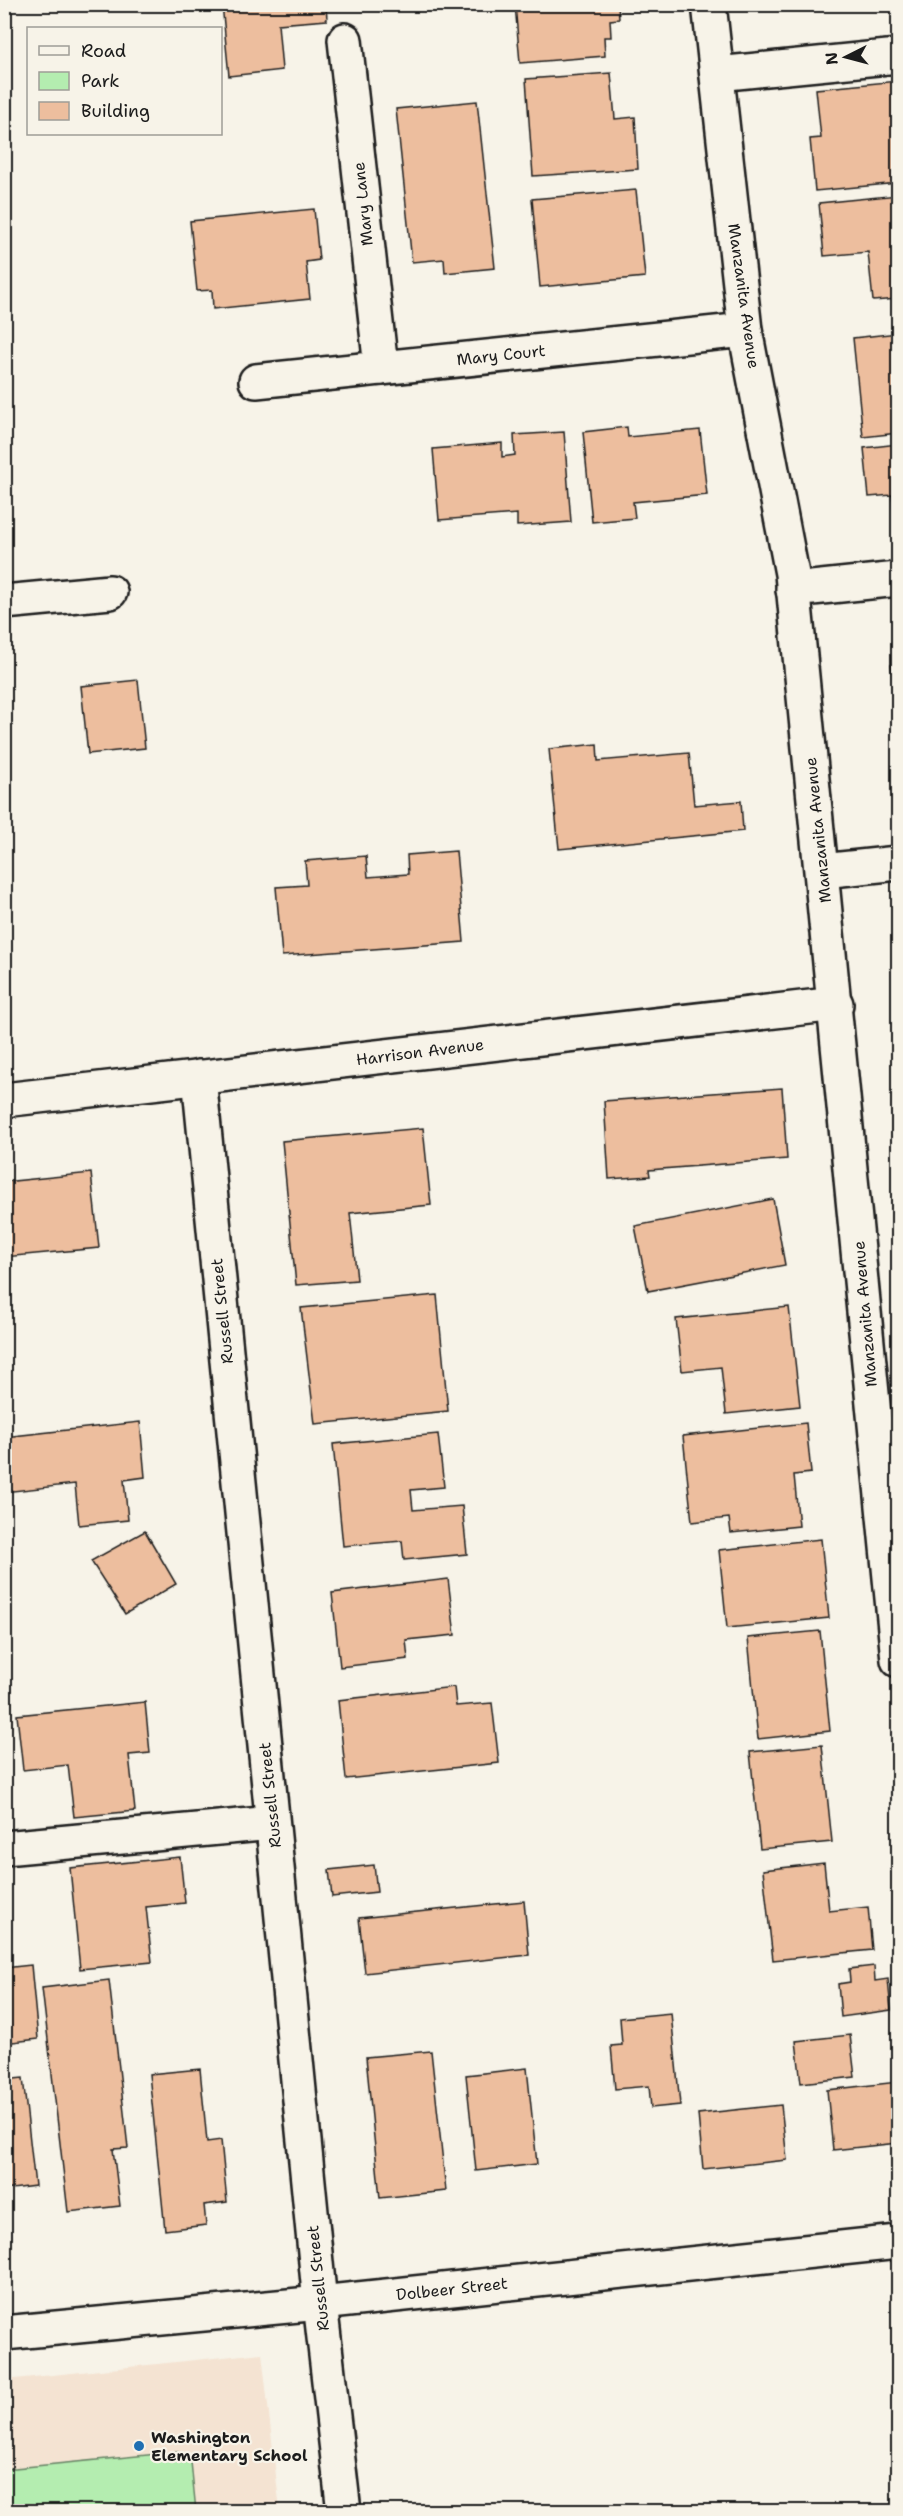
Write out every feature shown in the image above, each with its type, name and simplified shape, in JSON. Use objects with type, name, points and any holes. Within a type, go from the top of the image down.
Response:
[{"type":"street","name":"Manzanita Avenue","points":[[709,4],[745,330],[768,440],[794,590],[898,1660]]},
{"type":"street","name":"Mary Lane","points":[[345,40],[381,368]]},
{"type":"street","points":[[717,74],[898,56]]},
{"type":"street","name":"Mary Court","points":[[256,381],[745,330]]},
{"type":"street","points":[[794,590],[898,579]]},
{"type":"street","points":[[4,602],[110,592]]},
{"type":"street","points":[[822,871],[898,863]]},
{"type":"street","name":"Harrison Avenue","points":[[4,1100],[836,1004]]},
{"type":"street","name":"Russell Street","points":[[199,1077],[320,2303],[344,2511]]},
{"type":"street","points":[[4,1848],[272,1823]]},
{"type":"street","name":"Dolbeer Street","points":[[4,2332],[320,2303],[898,2242]]},
{"type":"shaded area","name":"Washington Elementary School","points":[[262,2353],[280,2511],[5,2512],[5,2380]]},
{"type":"green space","points":[[178,2452],[191,2462],[196,2511],[5,2511],[5,2469]]},
{"type":"building","points":[[222,4],[326,4],[327,20],[278,24],[282,70],[229,76]]},
{"type":"building","points":[[515,4],[618,4],[619,19],[610,20],[611,37],[604,37],[605,56],[520,63]]},
{"type":"building","points":[[611,73],[615,119],[635,117],[638,169],[533,176],[526,79]]},
{"type":"building","points":[[898,81],[898,183],[815,191],[810,139],[821,138],[816,89]]},
{"type":"building","points":[[477,101],[495,268],[445,273],[444,259],[412,262],[396,109]]},
{"type":"building","points":[[636,190],[645,277],[540,287],[532,199]]},
{"type":"building","points":[[898,195],[898,299],[873,301],[868,252],[824,256],[819,203]]},
{"type":"building","points":[[314,209],[319,260],[306,262],[310,299],[213,309],[212,290],[197,291],[190,221]]},
{"type":"building","points":[[898,333],[898,433],[863,437],[853,338]]},
{"type":"building","points":[[627,427],[628,437],[700,430],[707,495],[633,502],[635,518],[592,522],[583,432]]},
{"type":"building","points":[[564,432],[571,522],[517,526],[517,514],[439,520],[433,449],[502,443],[502,457],[515,455],[514,435]]},
{"type":"building","points":[[898,444],[897,541],[892,495],[869,497],[864,448]]},
{"type":"building","points":[[898,664],[898,717],[897,717],[891,665]]},
{"type":"building","points":[[138,680],[145,748],[88,754],[81,686]]},
{"type":"building","points":[[597,744],[598,761],[689,753],[694,805],[741,801],[743,831],[559,849],[549,749]]},
{"type":"building","points":[[456,851],[464,942],[282,956],[276,887],[307,885],[305,861],[366,856],[368,877],[408,874],[407,855]]},
{"type":"building","points":[[782,1088],[787,1159],[649,1170],[650,1176],[609,1179],[604,1101]]},
{"type":"building","points":[[423,1128],[431,1205],[350,1213],[357,1280],[296,1285],[282,1141]]},
{"type":"building","points":[[91,1173],[99,1248],[4,1257],[4,1182]]},
{"type":"building","points":[[773,1199],[785,1265],[648,1291],[635,1226]]},
{"type":"building","points":[[437,1295],[448,1411],[315,1424],[301,1308]]},
{"type":"building","points":[[789,1307],[800,1406],[726,1414],[721,1367],[682,1371],[676,1319]]},
{"type":"building","points":[[140,1422],[145,1477],[124,1480],[128,1520],[79,1525],[75,1484],[4,1492],[4,1437]]},
{"type":"building","points":[[806,1423],[811,1473],[794,1475],[799,1526],[731,1533],[729,1518],[692,1522],[683,1436]]},
{"type":"building","points":[[438,1434],[444,1487],[411,1490],[413,1510],[462,1506],[467,1554],[404,1560],[402,1541],[343,1546],[333,1444]]},
{"type":"building","points":[[145,1531],[176,1584],[125,1614],[91,1561]]},
{"type":"building","points":[[821,1539],[829,1618],[727,1628],[719,1550]]},
{"type":"building","points":[[448,1579],[455,1635],[406,1640],[408,1659],[340,1667],[332,1593]]},
{"type":"building","points":[[820,1631],[830,1731],[758,1739],[748,1638]]},
{"type":"building","points":[[454,1687],[456,1706],[492,1703],[499,1763],[346,1779],[338,1700]]},
{"type":"building","points":[[145,1702],[150,1753],[129,1755],[135,1811],[74,1817],[68,1765],[23,1770],[17,1715]]},
{"type":"building","points":[[822,1745],[832,1842],[760,1849],[750,1752]]},
{"type":"building","points":[[180,1857],[185,1903],[146,1907],[152,1962],[80,1969],[70,1868]]},
{"type":"building","points":[[824,1863],[829,1911],[868,1907],[872,1950],[773,1960],[763,1870]]},
{"type":"building","points":[[374,1865],[377,1892],[332,1897],[329,1870]]},
{"type":"building","points":[[524,1901],[529,1955],[365,1973],[359,1918]]},
{"type":"building","points":[[31,1965],[38,2039],[4,2043],[4,1968]]},
{"type":"building","points":[[874,1966],[875,1981],[888,1979],[891,2010],[841,2017],[838,1984],[850,1982],[849,1969]]},
{"type":"building","points":[[109,1980],[128,2148],[113,2149],[120,2206],[68,2212],[42,1988]]},
{"type":"building","points":[[671,2013],[680,2105],[651,2108],[649,2086],[615,2089],[611,2046],[622,2045],[620,2018]]},
{"type":"building","points":[[850,2035],[855,2077],[801,2083],[796,2041]]},
{"type":"building","points":[[431,2051],[446,2191],[380,2198],[366,2057]]},
{"type":"building","points":[[527,2068],[537,2164],[476,2171],[466,2075]]},
{"type":"building","points":[[200,2069],[207,2142],[221,2140],[227,2202],[204,2205],[206,2225],[165,2230],[149,2074]]},
{"type":"building","points":[[23,2078],[35,2186],[4,2190],[4,2080]]},
{"type":"building","points":[[898,2082],[898,2143],[833,2150],[827,2090]]},
{"type":"building","points":[[781,2105],[787,2160],[703,2169],[698,2114]]},
{"type":"place","name":"Washington Elementary School","points":[[139,2446]]}]
